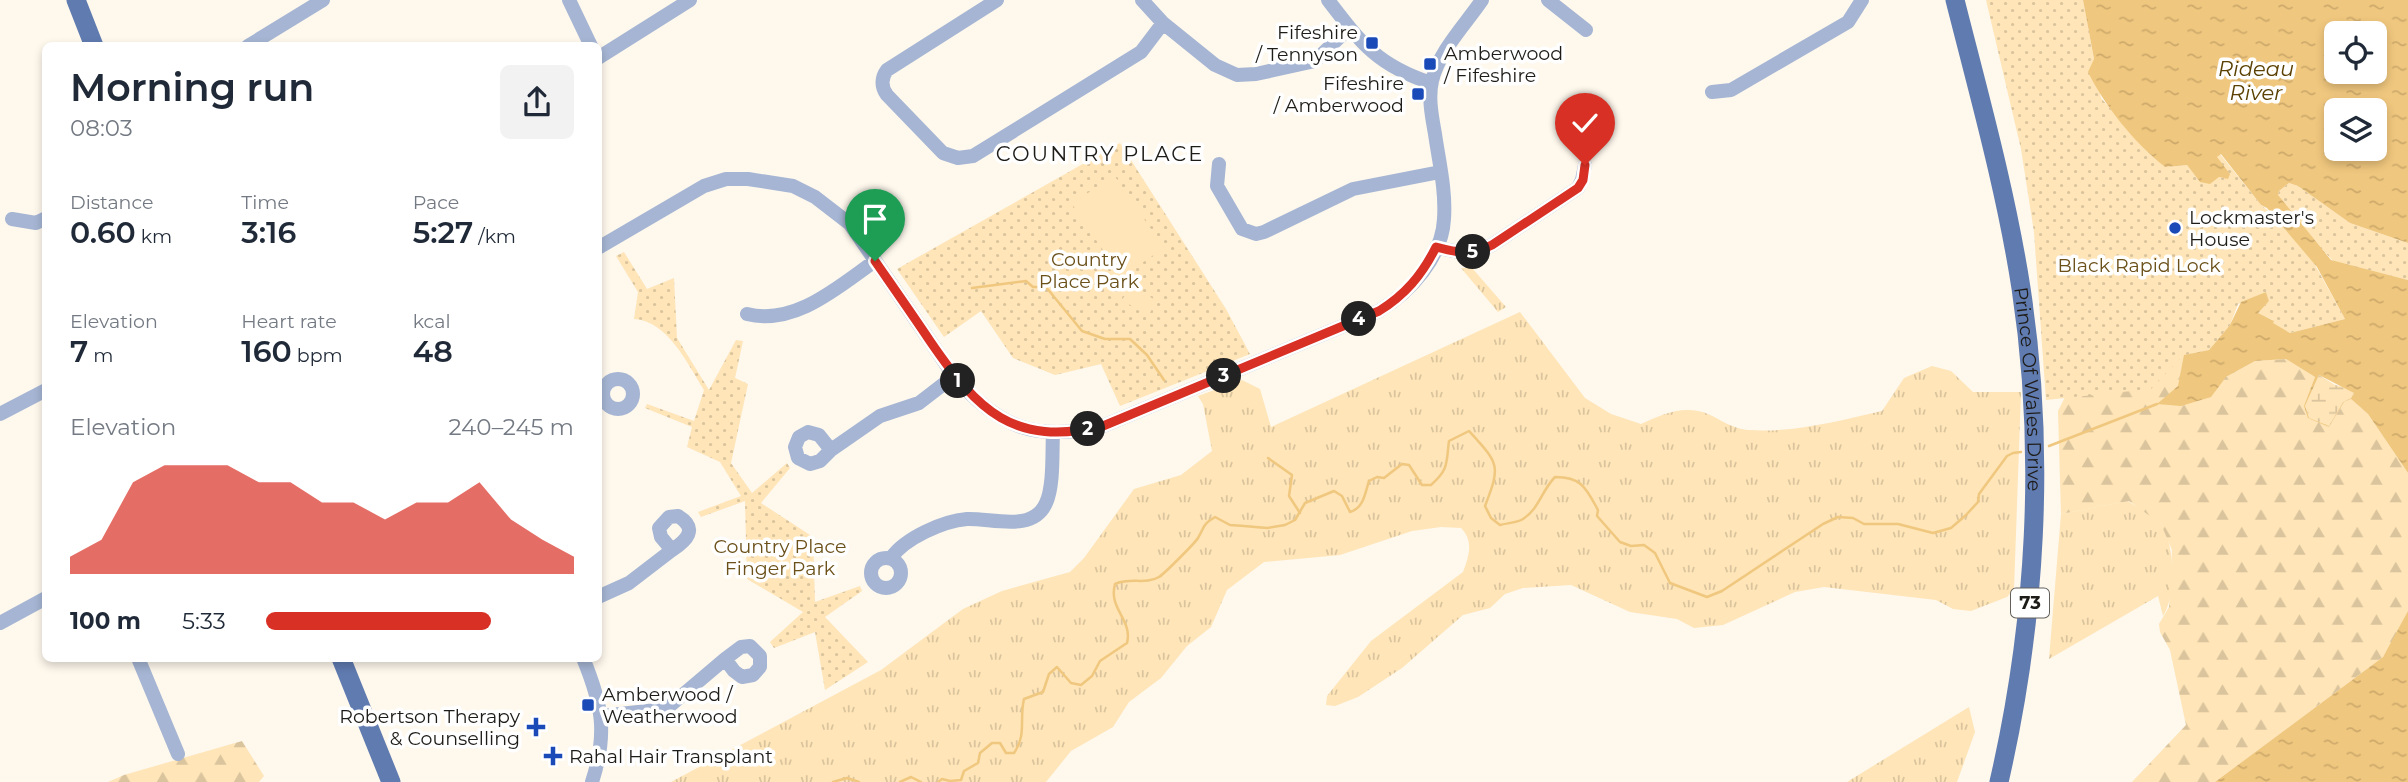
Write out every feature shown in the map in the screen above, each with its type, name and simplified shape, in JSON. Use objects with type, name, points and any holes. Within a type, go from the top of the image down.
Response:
[{"type":"main road","points":[[76,0],[92,42]]},
{"type":"main road","name":"Prince Of Wales Drive","points":[[1955,0],[2009,218],[2026,330],[2031,388],[2033,539],[2030,605],[2017,696],[1999,782]]},
{"type":"main road","points":[[343,662],[391,782]]},
{"type":"street","points":[[255,42],[323,0]]},
{"type":"street","points":[[569,0],[590,42]]},
{"type":"street","points":[[602,55],[690,0]]},
{"type":"street","points":[[997,0],[884,74],[882,87],[887,95],[950,157],[972,156],[1141,52],[1163,23]]},
{"type":"street","points":[[1142,0],[1163,23],[1215,65],[1237,75],[1256,74],[1315,61],[1349,28]]},
{"type":"street","points":[[1328,0],[1368,50],[1387,65],[1431,83]]},
{"type":"street","points":[[602,246],[704,186],[726,179],[748,179],[793,187],[815,197],[850,224],[954,376],[970,395],[1007,422],[1027,429],[1074,433],[1103,426],[1379,311],[1398,300],[1427,265],[1444,222],[1444,199],[1431,105],[1431,83],[1438,61],[1482,0]]},
{"type":"street","points":[[1548,0],[1586,30]]},
{"type":"street","points":[[1712,92],[1731,90],[1848,22],[1862,0]]},
{"type":"street","points":[[1219,164],[1217,186],[1242,229],[1256,234],[1353,189],[1440,172]]},
{"type":"street","points":[[1436,247],[1454,252],[1478,252],[1492,245],[1578,188],[1583,180],[1585,165]]},
{"type":"street","points":[[12,219],[36,223],[42,220]]},
{"type":"street","points":[[747,314],[762,318],[772,317],[813,304],[875,261]]},
{"type":"street","points":[[831,450],[880,416],[919,403],[954,376]]},
{"type":"street","points":[[0,414],[42,392]]},
{"type":"street","points":[[891,558],[929,530],[943,524],[965,519],[1019,522],[1031,519],[1039,513],[1048,496],[1053,432]]},
{"type":"street","points":[[602,595],[629,583],[672,550]]},
{"type":"street","points":[[0,623],[42,600]]},
{"type":"street","points":[[601,716],[667,709],[725,659]]},
{"type":"street","points":[[140,662],[178,754]]},
{"type":"street","points":[[584,662],[599,701],[601,716],[598,761],[592,782]]},
{"type":"green space","name":"Black Rapid Lock","points":[[1986,0],[2083,0],[2101,98],[2150,154],[2165,167],[2187,165],[2200,182],[2223,178],[2217,157],[2220,154],[2261,205],[2271,213],[2279,191],[2289,183],[2298,186],[2350,223],[2408,243],[2408,280],[2333,261],[2322,249],[2315,265],[2345,319],[2290,333],[2272,323],[2273,320],[2257,313],[2269,301],[2266,292],[2238,304],[2230,325],[2209,350],[2184,355],[2151,389],[2046,400],[2034,232],[2021,149]]},
{"type":"green space","name":"Country Place Park","points":[[1120,143],[1226,309],[1250,354],[1120,406],[1101,364],[1055,375],[1013,358],[981,311],[944,337],[897,269]]},
{"type":"green space","points":[[1114,175],[1164,248],[1121,277],[1072,204]]},
{"type":"green space","name":"Country Place Finger Park","points":[[624,252],[647,289],[674,278],[677,338],[709,390],[736,340],[743,341],[735,378],[748,384],[731,463],[752,493],[787,463],[790,468],[761,503],[813,537],[815,602],[860,586],[862,591],[825,617],[868,662],[825,690],[815,632],[774,648],[770,642],[803,612],[747,579],[745,501],[701,517],[698,512],[741,496],[720,462],[687,447],[692,427],[645,408],[647,404],[694,421],[704,390],[667,335],[657,327],[634,319],[638,292],[616,256]]},
{"type":"green space","points":[[1461,268],[1472,268],[1506,307],[1498,312]]},
{"type":"green space","points":[[1131,286],[1157,301],[1148,316],[1122,300]]},
{"type":"green space","points":[[1520,312],[1585,398],[1611,414],[1641,424],[1683,410],[1704,413],[1734,427],[1748,430],[1782,430],[1832,422],[1882,411],[1904,378],[1932,366],[1951,371],[1973,392],[2021,392],[2014,589],[2007,597],[1971,611],[1953,609],[1936,600],[1824,587],[1795,592],[1723,625],[1694,628],[1677,619],[1630,612],[1571,585],[1523,588],[1505,594],[1490,608],[1463,615],[1402,668],[1358,697],[1335,706],[1326,705],[1327,696],[1371,641],[1463,572],[1469,543],[1461,528],[1441,527],[1412,531],[1340,555],[1264,562],[1227,590],[1211,627],[1187,646],[1161,678],[1129,702],[1113,727],[1071,751],[1046,782],[671,782],[881,670],[963,609],[1002,591],[1070,572],[1084,558],[1134,489],[1181,475],[1212,451],[1203,404],[1198,396],[1242,380],[1260,389],[1271,427]]},
{"type":"green space","points":[[2141,319],[2226,377],[2255,361],[2286,359],[2315,377],[2305,406],[2329,427],[2344,402],[2351,399],[2368,414],[2408,473],[2408,611],[2383,657],[2215,782],[2132,782],[2186,725],[2170,650],[2160,632],[2159,624],[2169,607],[2172,550],[2161,524],[2129,501],[2061,514],[2058,411],[2070,387]]},
{"type":"green space","points":[[2319,375],[2354,393],[2343,402],[2329,426],[2309,418],[2305,406]]},
{"type":"green space","points":[[2128,501],[2154,518],[2166,532],[2171,556],[2172,584],[2163,616],[2158,596],[2049,659],[2061,514]]},
{"type":"green space","points":[[1969,707],[1975,732],[1957,782],[1847,782]]},
{"type":"green space","points":[[242,741],[264,776],[259,782],[108,782],[124,775]]},
{"type":"water","name":"Rideau River","points":[[2083,0],[2408,0],[2408,243],[2350,223],[2298,186],[2289,183],[2278,195],[2331,260],[2408,280],[2408,473],[2368,414],[2351,399],[2344,402],[2329,427],[2308,418],[2304,406],[2315,377],[2286,359],[2255,361],[2226,377],[2211,397],[2181,406],[2157,404],[2178,386],[2184,355],[2209,350],[2230,325],[2241,302],[2266,292],[2269,301],[2258,313],[2290,333],[2345,319],[2317,267],[2267,208],[2261,205],[2221,154],[2217,157],[2230,174],[2228,179],[2219,177],[2210,184],[2200,182],[2187,165],[2165,167],[2142,147],[2122,124],[2088,72],[2094,59]],"holes":[[[2319,375],[2354,393],[2343,402],[2329,426],[2309,418],[2305,406]]]},
{"type":"water","points":[[2408,611],[2408,782],[2215,782],[2383,657]]},
{"type":"waterway","points":[[972,288],[1026,281],[1033,287],[1046,287],[1082,331],[1105,339],[1130,339],[1147,355],[1164,380]]},
{"type":"waterway","points":[[2049,446],[2157,404]]},
{"type":"waterway","points":[[938,782],[942,779],[961,780],[964,771],[978,763],[980,753],[992,743],[1000,743],[1006,753],[1014,753],[1022,733],[1024,699],[1043,692],[1049,674],[1057,667],[1071,683],[1081,685],[1092,676],[1100,661],[1127,643],[1127,628],[1115,601],[1115,584],[1159,577],[1191,546],[1204,526],[1215,517],[1230,525],[1267,528],[1285,525],[1295,520],[1305,503],[1334,491],[1342,496],[1350,512],[1361,504],[1369,481],[1377,477],[1384,478],[1402,464],[1409,465],[1422,485],[1431,485],[1444,470],[1449,441],[1469,431],[1486,451],[1494,466],[1493,482],[1485,506],[1491,518],[1500,525],[1518,521],[1528,515],[1555,477],[1571,479],[1586,490],[1598,510],[1597,516],[1620,542],[1631,546],[1644,545],[1655,553],[1670,583],[1707,597],[1722,591],[1823,524],[1838,517],[1853,518],[1864,524],[1898,524],[1933,533],[1951,528],[1978,502],[1979,494],[2007,456],[2021,452]]},
{"type":"waterway","points":[[1268,458],[1292,475],[1289,496],[1300,513]]},
{"type":"waterway","points":[[900,782],[911,777],[921,782]]},
{"type":"waterway","points":[[833,782],[847,778],[859,782]]},
{"type":"place","name":"Fifeshire / Tennyson","points":[[1372,43]]},
{"type":"place","name":"Amberwood / Fifeshire","points":[[1430,64]]},
{"type":"place","name":"Fifeshire / Amberwood","points":[[1418,94]]},
{"type":"place","name":"Lockmaster's House","points":[[2175,228]]},
{"type":"place","name":"Amberwood / Weatherwood","points":[[588,705]]},
{"type":"place","name":"Robertson Therapy & Counselling","points":[[536,727]]},
{"type":"place","name":"Rahal Hair Transplant","points":[[553,756]]},
{"type":"district","name":"COUNTRY PLACE","points":[[1100,154]]},
{"type":"route","points":[[875,261],[970,395],[1007,422],[1027,429],[1074,433],[1103,426],[1379,311],[1398,300],[1427,265],[1436,247],[1454,252],[1478,252],[1492,245],[1578,188],[1583,180],[1585,165]]}]
